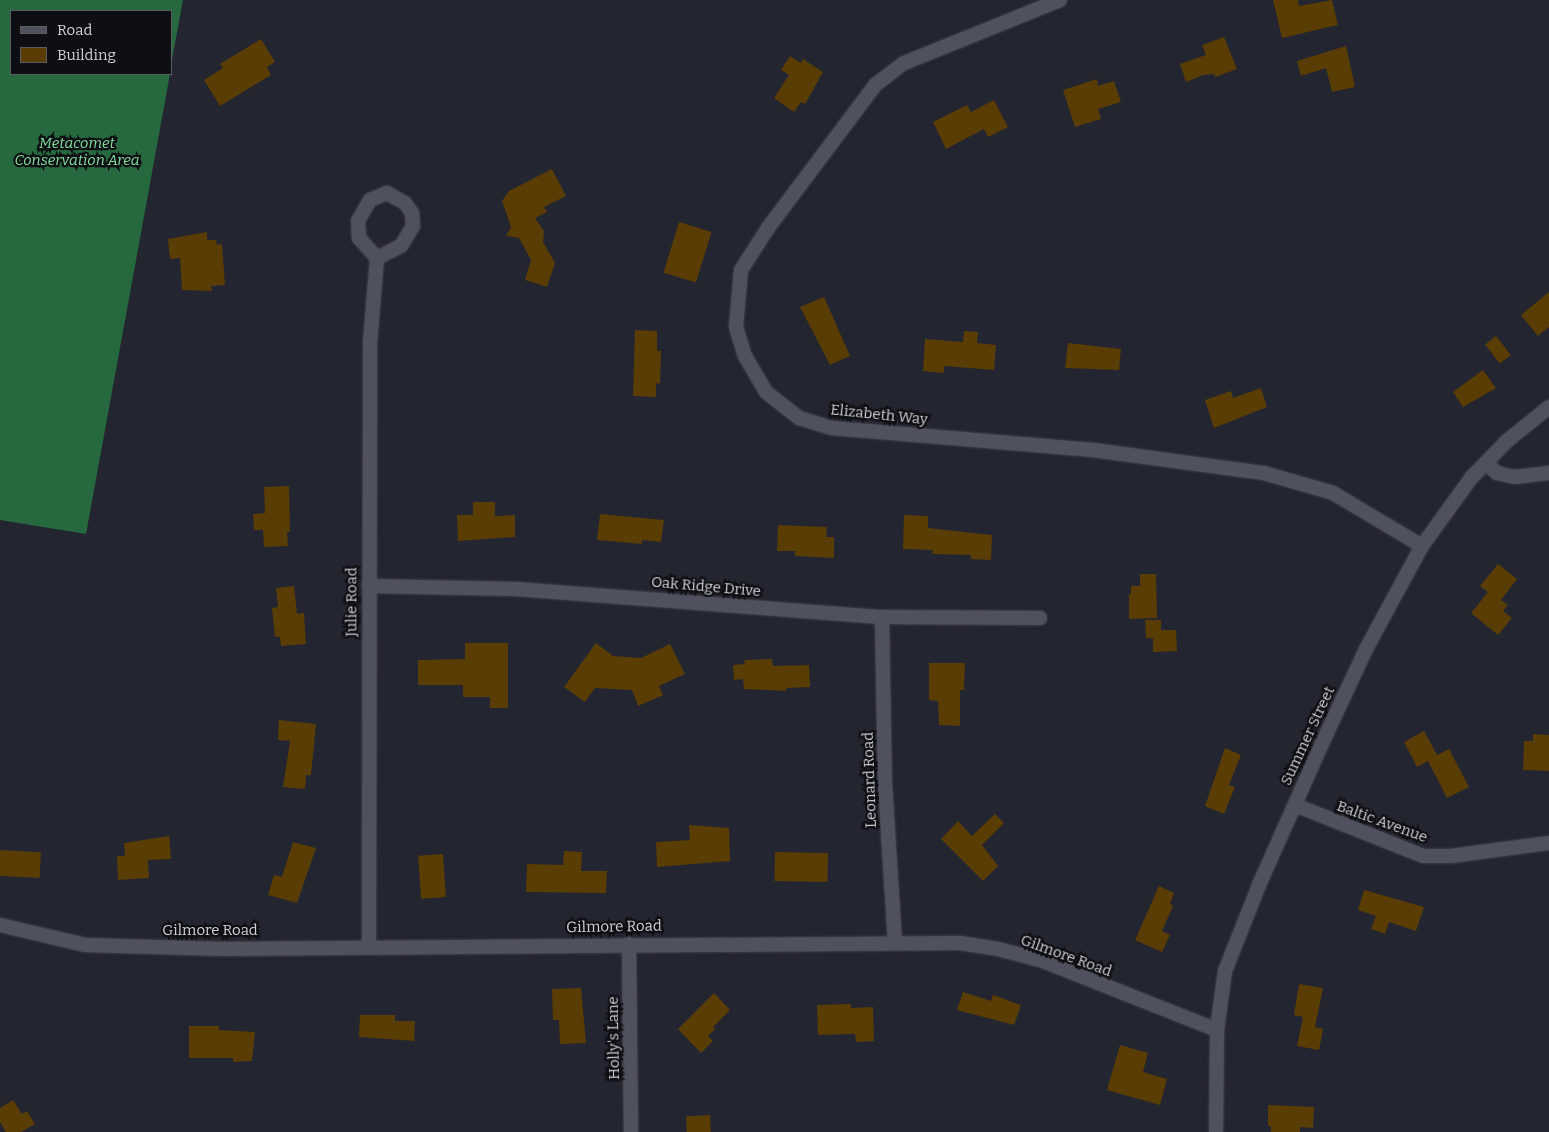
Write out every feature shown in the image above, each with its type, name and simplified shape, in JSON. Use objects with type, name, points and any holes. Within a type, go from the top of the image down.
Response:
[{"type":"street","name":"Elizabeth Way","points":[[1060,0],[904,63],[876,84],[768,228],[741,270],[736,317],[744,356],[766,392],[798,418],[832,428],[1093,450],[1264,473],[1333,493],[1422,546]]},
{"type":"street","points":[[387,193],[405,203],[412,213],[413,226],[401,246],[377,258],[359,238],[358,221],[370,200],[387,193]]},
{"type":"street","name":"Julie Road","points":[[369,946],[370,343],[377,258]]},
{"type":"street","name":"Summer Street","points":[[1216,1132],[1217,1030],[1226,971],[1294,805],[1366,649],[1422,546],[1471,478],[1549,407]]},
{"type":"street","points":[[1486,463],[1497,473],[1515,477],[1549,473]]},
{"type":"street","name":"Oak Ridge Drive","points":[[369,586],[534,590],[882,617],[1040,618]]},
{"type":"street","name":"Leonard Road","points":[[882,617],[885,784],[895,941]]},
{"type":"street","name":"Baltic Avenue","points":[[1294,805],[1423,856],[1451,856],[1549,843]]},
{"type":"street","name":"Gilmore Road","points":[[0,924],[85,945],[223,949],[895,941],[960,943],[998,949],[1042,961],[1217,1030]]},
{"type":"street","name":"Holly's Lane","points":[[629,944],[631,1132]]},
{"type":"green space","name":"Metacomet Conservation Area","points":[[0,0],[183,0],[172,60],[172,10],[10,10],[10,75],[170,75],[86,534],[0,520]]},
{"type":"building","points":[[1273,0],[1298,0],[1299,6],[1332,0],[1338,25],[1282,38]]},
{"type":"building","points":[[1224,37],[1237,69],[1215,77],[1214,74],[1203,75],[1186,82],[1180,64],[1206,55],[1202,45]]},
{"type":"building","points":[[261,39],[275,62],[267,67],[271,75],[220,106],[204,80],[223,68],[220,64]]},
{"type":"building","points":[[1346,46],[1355,87],[1332,92],[1326,68],[1301,76],[1297,61]]},
{"type":"building","points":[[790,56],[801,63],[803,59],[823,72],[805,104],[801,102],[794,112],[774,98],[789,75],[781,70]]},
{"type":"building","points":[[1097,79],[1098,86],[1114,81],[1121,102],[1098,109],[1101,119],[1075,127],[1063,90]]},
{"type":"building","points":[[994,100],[1008,127],[988,137],[984,129],[946,149],[933,122],[967,105],[971,112]]},
{"type":"building","points":[[552,169],[566,196],[544,207],[547,212],[535,218],[544,231],[543,242],[555,263],[547,287],[525,280],[531,260],[519,238],[506,236],[511,227],[502,201],[509,191]]},
{"type":"building","points":[[679,222],[712,232],[696,283],[664,273]]},
{"type":"building","points":[[207,232],[207,240],[216,240],[217,245],[222,244],[225,285],[211,286],[212,291],[182,290],[180,258],[170,259],[168,239]]},
{"type":"building","points":[[1549,292],[1549,327],[1538,336],[1521,315]]},
{"type":"building","points":[[824,297],[850,356],[830,365],[800,307]]},
{"type":"building","points":[[635,330],[657,331],[657,351],[661,351],[660,384],[656,383],[656,397],[633,396]]},
{"type":"building","points":[[964,331],[978,332],[977,343],[996,345],[994,370],[944,366],[944,373],[923,371],[925,339],[963,342]]},
{"type":"building","points":[[1496,336],[1511,355],[1500,364],[1485,345]]},
{"type":"building","points":[[1068,343],[1121,349],[1119,370],[1065,368]]},
{"type":"building","points":[[1483,370],[1496,388],[1463,407],[1453,392]]},
{"type":"building","points":[[1261,388],[1267,407],[1214,428],[1205,400],[1231,391],[1233,398]]},
{"type":"building","points":[[289,486],[290,532],[287,532],[288,546],[264,547],[263,530],[254,530],[253,514],[265,513],[264,487]]},
{"type":"building","points":[[473,502],[495,502],[495,516],[515,515],[515,537],[458,541],[457,515],[473,515]]},
{"type":"building","points":[[600,514],[664,520],[661,542],[642,540],[642,544],[597,540]]},
{"type":"building","points":[[904,515],[928,516],[928,528],[992,535],[991,560],[971,559],[971,555],[932,554],[933,550],[903,549]]},
{"type":"building","points":[[778,525],[827,527],[826,537],[834,537],[834,558],[795,556],[795,551],[777,551]]},
{"type":"building","points":[[1498,564],[1517,579],[1501,600],[1508,605],[1503,611],[1512,618],[1498,635],[1471,613],[1488,592],[1480,586]]},
{"type":"building","points":[[1140,574],[1156,574],[1157,618],[1129,619],[1129,594],[1131,594],[1131,586],[1140,586]]},
{"type":"building","points":[[294,586],[297,614],[304,613],[306,644],[281,646],[280,637],[275,637],[272,608],[278,607],[276,588]]},
{"type":"building","points":[[1145,620],[1161,620],[1161,630],[1176,630],[1177,651],[1153,652],[1153,638],[1146,638]]},
{"type":"building","points":[[465,643],[508,643],[508,708],[490,708],[490,697],[463,697],[463,685],[418,685],[418,660],[465,659]]},
{"type":"building","points":[[596,643],[613,656],[641,658],[670,644],[685,674],[659,686],[663,695],[638,706],[632,690],[595,688],[585,702],[564,687]]},
{"type":"building","points":[[772,659],[773,666],[809,665],[810,687],[786,688],[786,691],[744,689],[743,679],[734,680],[733,665],[745,664],[744,660]]},
{"type":"building","points":[[929,663],[965,663],[964,690],[960,690],[960,726],[939,725],[938,701],[929,700]]},
{"type":"building","points":[[279,720],[316,724],[311,775],[306,775],[305,789],[283,787],[290,741],[278,740]]},
{"type":"building","points":[[1424,731],[1437,755],[1449,749],[1469,787],[1447,798],[1428,761],[1417,767],[1404,742]]},
{"type":"building","points":[[1533,734],[1549,735],[1549,771],[1523,770],[1524,741],[1533,741]]},
{"type":"building","points":[[1225,748],[1241,755],[1229,785],[1235,787],[1224,814],[1205,806]]},
{"type":"building","points":[[995,814],[1004,823],[982,845],[998,866],[983,881],[941,839],[958,821],[972,836]]},
{"type":"building","points":[[689,825],[729,828],[730,861],[657,867],[656,842],[690,840]]},
{"type":"building","points":[[169,836],[171,859],[148,860],[149,878],[118,880],[117,856],[125,856],[124,843]]},
{"type":"building","points":[[293,842],[316,848],[297,903],[268,895],[274,875],[282,877]]},
{"type":"building","points":[[0,850],[41,852],[40,878],[0,876]]},
{"type":"building","points":[[564,851],[582,852],[581,871],[607,871],[606,893],[526,892],[527,864],[563,865]]},
{"type":"building","points":[[775,852],[828,853],[827,882],[774,881]]},
{"type":"building","points":[[443,854],[446,897],[421,899],[418,856]]},
{"type":"building","points":[[1159,886],[1174,893],[1170,904],[1173,906],[1162,931],[1170,935],[1162,952],[1135,940]]},
{"type":"building","points":[[1364,890],[1424,907],[1416,931],[1389,922],[1385,934],[1371,929],[1376,916],[1358,910]]},
{"type":"building","points":[[1299,984],[1323,988],[1315,1027],[1323,1029],[1319,1050],[1297,1046],[1303,1017],[1294,1015]]},
{"type":"building","points":[[581,988],[586,1043],[560,1044],[559,1020],[553,1020],[552,989]]},
{"type":"building","points":[[963,992],[991,1001],[993,995],[1021,1005],[1014,1025],[957,1010]]},
{"type":"building","points":[[714,993],[730,1010],[713,1027],[715,1029],[708,1036],[713,1041],[701,1053],[678,1029]]},
{"type":"building","points":[[851,1004],[851,1008],[873,1007],[874,1041],[856,1042],[855,1034],[818,1035],[817,1005]]},
{"type":"building","points":[[360,1015],[395,1015],[395,1021],[415,1021],[414,1041],[359,1037]]},
{"type":"building","points":[[189,1026],[219,1026],[219,1030],[255,1032],[252,1061],[233,1062],[233,1058],[189,1058]]},
{"type":"building","points":[[1120,1045],[1148,1053],[1143,1072],[1167,1079],[1160,1105],[1107,1090]]},
{"type":"building","points":[[13,1100],[22,1114],[27,1111],[35,1124],[21,1132],[6,1132],[0,1122],[0,1108]]},
{"type":"building","points":[[1268,1105],[1314,1107],[1313,1128],[1300,1127],[1300,1132],[1271,1132],[1271,1126],[1268,1126]]},
{"type":"building","points":[[710,1115],[711,1132],[687,1132],[686,1116]]}]
